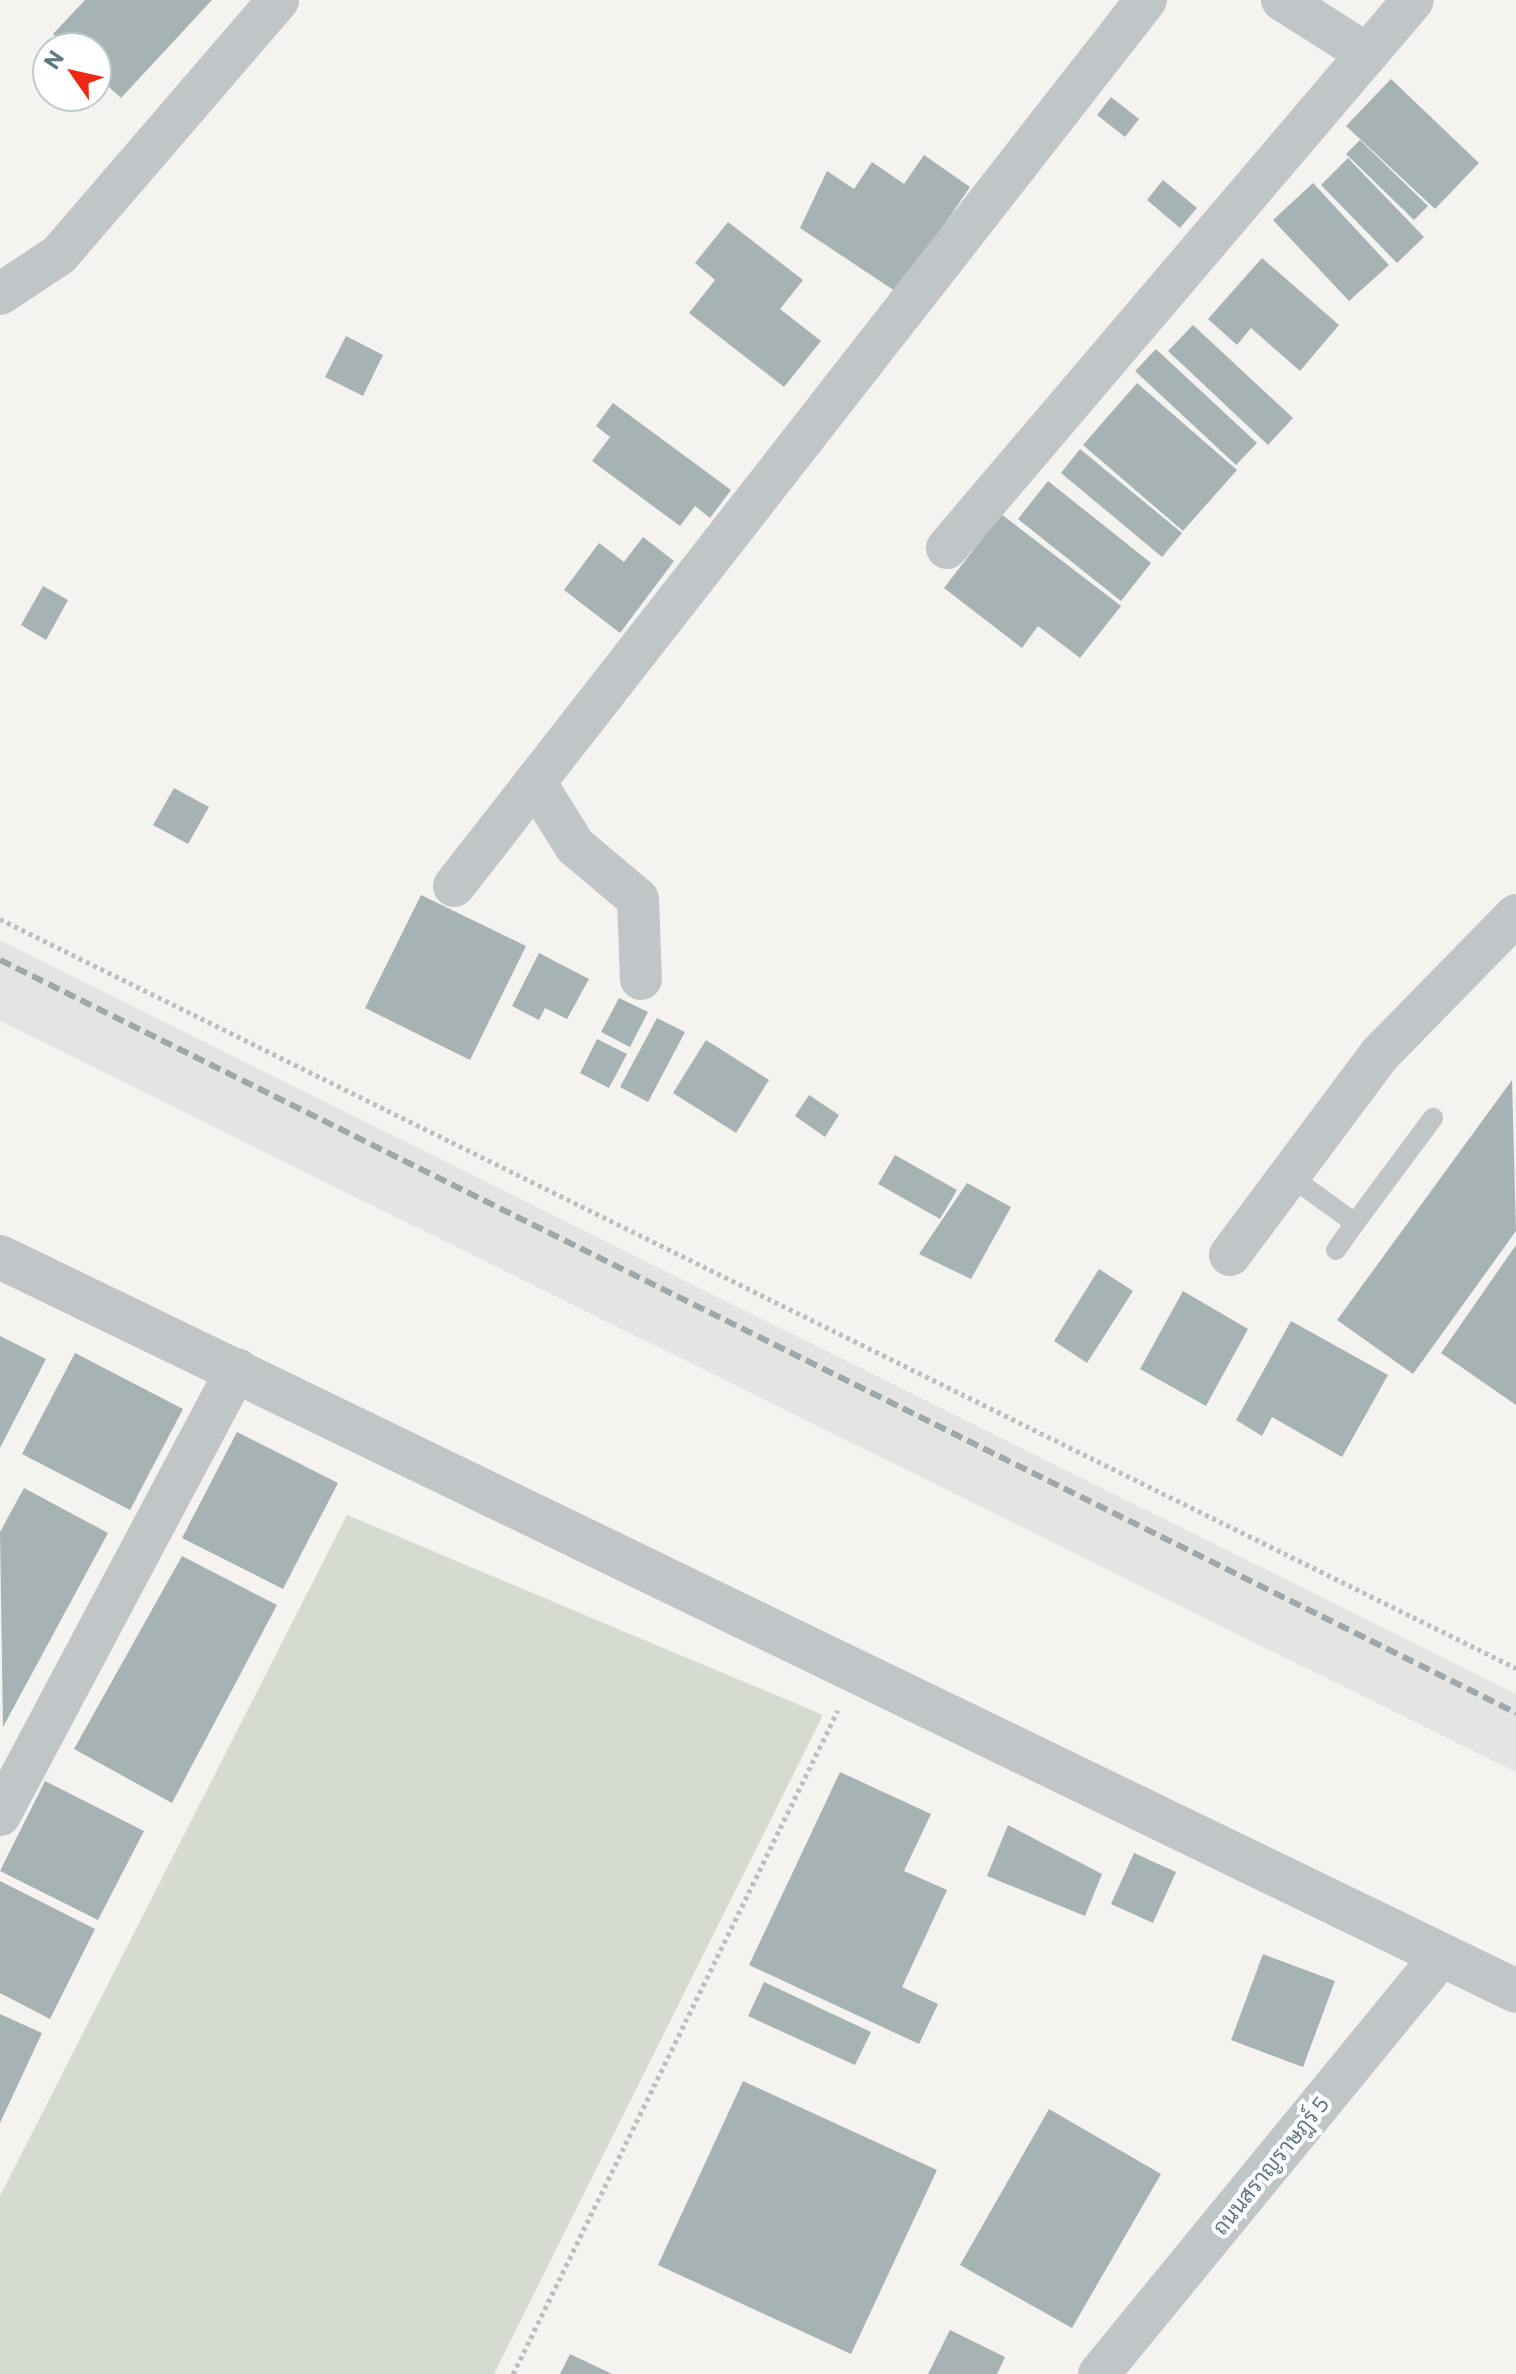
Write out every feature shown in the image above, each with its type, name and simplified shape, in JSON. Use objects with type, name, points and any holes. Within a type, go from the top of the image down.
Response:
[{"type":"street","points":[[0,294],[59,255],[278,0]]},
{"type":"street","points":[[454,886],[1146,0]]},
{"type":"street","points":[[1282,0],[1367,54]]},
{"type":"street","points":[[947,548],[1413,0]]},
{"type":"street","points":[[535,782],[575,846],[638,899],[641,979]]},
{"type":"street","points":[[1230,1255],[1287,1174],[1379,1055],[1516,915]]},
{"type":"street","points":[[0,1257],[237,1369],[1516,1991]]},
{"type":"street","points":[[0,1815],[237,1369]]},
{"type":"street","name":"ถนนสราญราษฎร์ 5","points":[[1099,2374],[1442,1955]]},
{"type":"lane","points":[[1336,1250],[1433,1118]]},
{"type":"lane","points":[[1287,1174],[1355,1223]]},
{"type":"path","points":[[0,919],[1516,1668]]},
{"type":"path","points":[[513,2374],[857,1671]]},
{"type":"shaded area","points":[[0,940],[1516,1694],[1516,1772],[0,1021]]},
{"type":"shaded area","points":[[347,1515],[823,1715],[494,2374],[0,2374],[0,2196]]},
{"type":"building","points":[[85,0],[212,0],[121,98],[112,90],[112,32],[55,32]]},
{"type":"building","points":[[1391,79],[1479,163],[1435,209],[1346,126]]},
{"type":"building","points":[[1111,97],[1139,119],[1125,137],[1097,115]]},
{"type":"building","points":[[1360,140],[1428,206],[1414,220],[1346,154]]},
{"type":"building","points":[[924,155],[970,187],[898,293],[800,228],[827,171],[854,189],[872,162],[904,184]]},
{"type":"building","points":[[1348,158],[1424,237],[1397,263],[1321,185]]},
{"type":"building","points":[[1163,180],[1197,208],[1180,228],[1147,200]]},
{"type":"building","points":[[1313,183],[1389,265],[1349,301],[1273,220]]},
{"type":"building","points":[[728,222],[803,280],[780,309],[821,341],[784,387],[689,313],[715,280],[695,263]]},
{"type":"building","points":[[1262,258],[1339,325],[1300,371],[1251,328],[1237,345],[1208,319]]},
{"type":"building","points":[[1193,325],[1293,418],[1268,445],[1168,351]]},
{"type":"building","points":[[346,336],[383,355],[363,396],[325,377]]},
{"type":"building","points":[[1156,349],[1257,443],[1236,465],[1135,371]]},
{"type":"building","points":[[1137,383],[1237,470],[1183,531],[1083,445]]},
{"type":"building","points":[[613,403],[731,490],[710,518],[695,506],[680,526],[592,461],[610,437],[596,426]]},
{"type":"building","points":[[1080,449],[1182,533],[1162,557],[1061,473]]},
{"type":"building","points":[[1048,481],[1151,563],[1121,601],[1018,519]]},
{"type":"building","points":[[1001,514],[1121,606],[1080,658],[1038,626],[1022,648],[944,588]]},
{"type":"building","points":[[643,537],[674,561],[620,633],[564,590],[599,543],[624,562]]},
{"type":"building","points":[[43,586],[68,600],[46,640],[21,625]]},
{"type":"building","points":[[174,788],[209,807],[188,844],[153,825]]},
{"type":"building","points":[[421,895],[526,946],[470,1060],[365,1008]]},
{"type":"building","points":[[539,953],[589,979],[567,1019],[545,1008],[539,1020],[512,1006]]},
{"type":"building","points":[[619,998],[648,1012],[630,1047],[601,1032]]},
{"type":"building","points":[[657,1018],[685,1032],[648,1102],[620,1087]]},
{"type":"building","points":[[597,1039],[627,1054],[609,1088],[580,1073]]},
{"type":"building","points":[[706,1040],[769,1080],[736,1133],[673,1093]]},
{"type":"building","points":[[1512,1080],[1516,1231],[1413,1374],[1337,1320]]},
{"type":"building","points":[[809,1095],[839,1115],[825,1137],[795,1116]]},
{"type":"building","points":[[895,1155],[957,1190],[940,1219],[878,1184]]},
{"type":"building","points":[[967,1183],[1011,1207],[971,1279],[919,1254]]},
{"type":"building","points":[[1516,1245],[1516,1405],[1441,1353]]},
{"type":"building","points":[[1099,1269],[1133,1291],[1087,1363],[1054,1341]]},
{"type":"building","points":[[1183,1291],[1248,1329],[1206,1406],[1140,1369]]},
{"type":"building","points":[[1291,1321],[1388,1375],[1342,1457],[1272,1417],[1262,1436],[1236,1420]]},
{"type":"building","points":[[0,1336],[46,1359],[0,1448]]},
{"type":"building","points":[[75,1353],[183,1409],[130,1510],[22,1454]]},
{"type":"building","points":[[237,1432],[338,1483],[283,1589],[182,1538]]},
{"type":"building","points":[[24,1488],[108,1533],[3,1727],[0,1532]]},
{"type":"building","points":[[182,1556],[277,1605],[172,1803],[74,1749]]},
{"type":"building","points":[[840,1772],[931,1814],[904,1871],[947,1890],[902,1987],[938,2004],[919,2044],[749,1965]]},
{"type":"building","points":[[45,1781],[144,1831],[98,1920],[0,1871]]},
{"type":"building","points":[[1008,1825],[1102,1874],[1085,1916],[987,1876]]},
{"type":"building","points":[[1134,1853],[1176,1872],[1153,1923],[1111,1904]]},
{"type":"building","points":[[0,1881],[95,1929],[50,2019],[0,1993]]},
{"type":"building","points":[[1263,1954],[1335,1981],[1303,2067],[1231,2040]]},
{"type":"building","points":[[764,1982],[871,2032],[855,2065],[748,2016]]},
{"type":"building","points":[[0,2014],[42,2033],[0,2123]]},
{"type":"building","points":[[743,2081],[937,2170],[851,2354],[658,2265]]},
{"type":"building","points":[[1049,2109],[1161,2174],[1072,2328],[960,2265]]},
{"type":"building","points":[[950,2330],[1005,2357],[997,2374],[928,2374]]},
{"type":"building","points":[[570,2354],[612,2374],[560,2374]]},
{"type":"railway","points":[[0,960],[1516,1713]]}]
